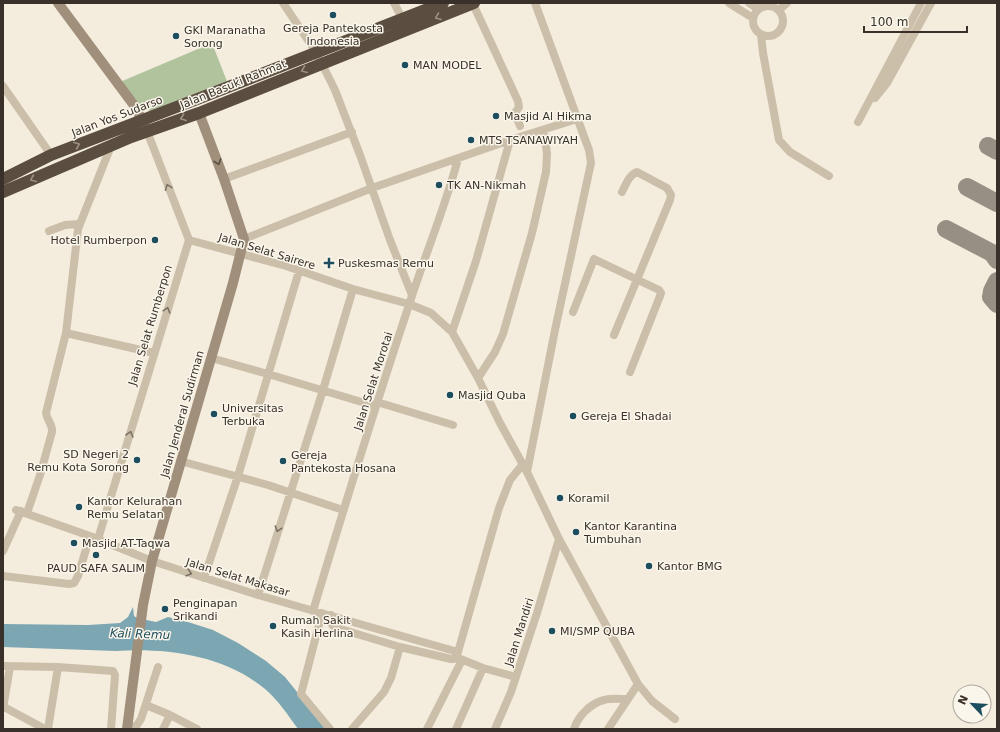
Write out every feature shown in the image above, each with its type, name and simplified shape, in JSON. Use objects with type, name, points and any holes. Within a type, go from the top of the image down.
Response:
[{"type":"highway","name":"Jalan Yos Sudarso","points":[[3,179],[51,155],[109,132],[145,126],[316,52],[443,3]]},
{"type":"highway","name":"Jalan Basuki Rahmat","points":[[3,192],[111,146],[145,126],[200,112],[473,3]]},
{"type":"main road","points":[[58,3],[136,108],[145,126]]},
{"type":"main road","name":"Jalan Jenderal Sudirman","points":[[128,729],[143,604],[152,561],[180,460],[241,254],[244,239],[200,112]]},
{"type":"street","points":[[283,3],[323,63],[352,132],[390,240],[412,295]]},
{"type":"street","points":[[394,3],[402,18]]},
{"type":"street","points":[[473,3],[518,101],[519,107],[515,113],[520,126]]},
{"type":"street","points":[[527,472],[553,337],[591,163],[589,150],[535,3]]},
{"type":"street","points":[[729,3],[753,18]]},
{"type":"street","points":[[749,3],[758,9]]},
{"type":"street","points":[[779,10],[786,3]]},
{"type":"street","points":[[858,122],[921,3]]},
{"type":"street","points":[[864,111],[887,83],[931,3]]},
{"type":"street","points":[[765,6],[772,6],[779,10],[783,23],[780,30],[775,35],[761,35],[756,31],[753,24],[753,18],[758,9],[765,6]]},
{"type":"street","points":[[913,18],[921,22]]},
{"type":"street","points":[[761,35],[779,140],[790,152],[829,176]]},
{"type":"street","points":[[3,86],[51,155]]},
{"type":"street","points":[[244,239],[372,188],[510,140],[577,119]]},
{"type":"street","points":[[145,126],[189,240]]},
{"type":"street","points":[[478,378],[495,352],[502,334],[532,233],[546,172],[547,154],[544,130]]},
{"type":"street","points":[[224,179],[352,132]]},
{"type":"street","points":[[452,332],[476,261],[510,140]]},
{"type":"street","points":[[3,551],[21,511],[40,475],[52,432],[52,426],[47,417],[47,409],[66,334],[79,224],[111,146]]},
{"type":"street","name":"Jalan Selat Morotai","points":[[313,611],[376,404],[412,295],[439,221],[458,159]]},
{"type":"street","points":[[614,335],[671,195],[667,188],[637,172],[630,177],[622,192]]},
{"type":"street","points":[[50,231],[65,225],[79,224]]},
{"type":"street","name":"Jalan Selat Sairere","points":[[189,240],[299,271],[353,289],[409,304],[431,314],[452,332],[523,464],[559,539],[638,684],[652,701],[675,719]]},
{"type":"street","name":"Jalan Selat Rumberpon","points":[[3,576],[69,584],[74,583],[78,576],[94,537],[189,240]]},
{"type":"street","points":[[573,312],[594,259],[656,287],[661,293],[630,372]]},
{"type":"street","points":[[204,578],[238,476],[299,271]]},
{"type":"street","points":[[258,595],[323,390],[353,289]]},
{"type":"street","points":[[66,334],[154,353]]},
{"type":"street","points":[[211,358],[452,425]]},
{"type":"street","points":[[180,460],[238,476],[344,510]]},
{"type":"street","points":[[427,729],[458,656],[499,508],[510,480],[523,464]]},
{"type":"street","name":"Jalan Selat Makasar","points":[[21,511],[94,537],[152,561],[258,595],[322,614],[331,615],[458,656]]},
{"type":"street","name":"Jalan Mandiri","points":[[495,729],[508,702],[538,613],[559,539]]},
{"type":"street","points":[[322,614],[301,694],[330,729]]},
{"type":"street","points":[[331,615],[330,622],[334,627],[450,660],[458,656]]},
{"type":"street","points":[[352,729],[384,692],[391,678],[400,647]]},
{"type":"street","points":[[458,656],[483,668],[516,677]]},
{"type":"street","points":[[45,729],[4,707],[6,666],[58,667],[114,672],[111,729]]},
{"type":"street","points":[[48,729],[58,667]]},
{"type":"street","points":[[128,729],[135,727],[139,723],[158,667]]},
{"type":"street","points":[[456,729],[483,668]]},
{"type":"street","points":[[608,729],[638,684]]},
{"type":"street","points":[[574,729],[577,720],[588,709],[597,703],[607,699],[626,700]]},
{"type":"street","points":[[146,705],[170,714],[197,729]]},
{"type":"street","points":[[163,729],[170,714]]},
{"type":"green space","points":[[212,43],[228,84],[154,113],[135,104],[120,82]]},
{"type":"water","name":"Kali Remu","points":[[133,607],[134,616],[137,618],[156,622],[168,617],[213,630],[238,643],[266,661],[285,677],[327,729],[298,729],[274,698],[249,677],[232,668],[194,656],[135,650],[116,651],[3,647],[3,624],[88,625],[120,623],[128,617]]},
{"type":"taxiway","points":[[988,146],[997,151]]},
{"type":"taxiway","points":[[967,187],[997,203]]},
{"type":"taxiway","points":[[946,229],[992,253],[997,260]]},
{"type":"taxiway","points":[[997,281],[991,297],[997,304]]},
{"type":"place","name":"Gereja Pantekosta Indonesia","points":[[333,15]]},
{"type":"place","name":"GKI Maranatha Sorong","points":[[176,36]]},
{"type":"place","name":"MAN MODEL","points":[[405,65]]},
{"type":"place","name":"Masjid Al Hikma","points":[[496,116]]},
{"type":"place","name":"MTS TSANAWIYAH","points":[[471,140]]},
{"type":"place","name":"TK AN-Nikmah","points":[[439,185]]},
{"type":"place","name":"Hotel Rumberpon","points":[[155,240]]},
{"type":"place","name":"Puskesmas Remu","points":[[329,263]]},
{"type":"place","name":"Masjid Quba","points":[[450,395]]},
{"type":"place","name":"Universitas Terbuka","points":[[214,414]]},
{"type":"place","name":"Gereja El Shadai","points":[[573,416]]},
{"type":"place","name":"SD Negeri 2 Remu Kota Sorong","points":[[137,460]]},
{"type":"place","name":"Gereja Pantekosta Hosana","points":[[283,461]]},
{"type":"place","name":"Koramil","points":[[560,498]]},
{"type":"place","name":"Kantor Kelurahan Remu Selatan","points":[[79,507]]},
{"type":"place","name":"Kantor Karantina Tumbuhan","points":[[576,532]]},
{"type":"place","name":"Masjid AT-Taqwa","points":[[74,543]]},
{"type":"place","name":"PAUD SAFA SALIM","points":[[96,555]]},
{"type":"place","name":"Kantor BMG","points":[[649,566]]},
{"type":"place","name":"Penginapan Srikandi","points":[[165,609]]},
{"type":"place","name":"Rumah Sakit Kasih Herlina","points":[[273,626]]},
{"type":"place","name":"MI/SMP QUBA","points":[[552,631]]}]
